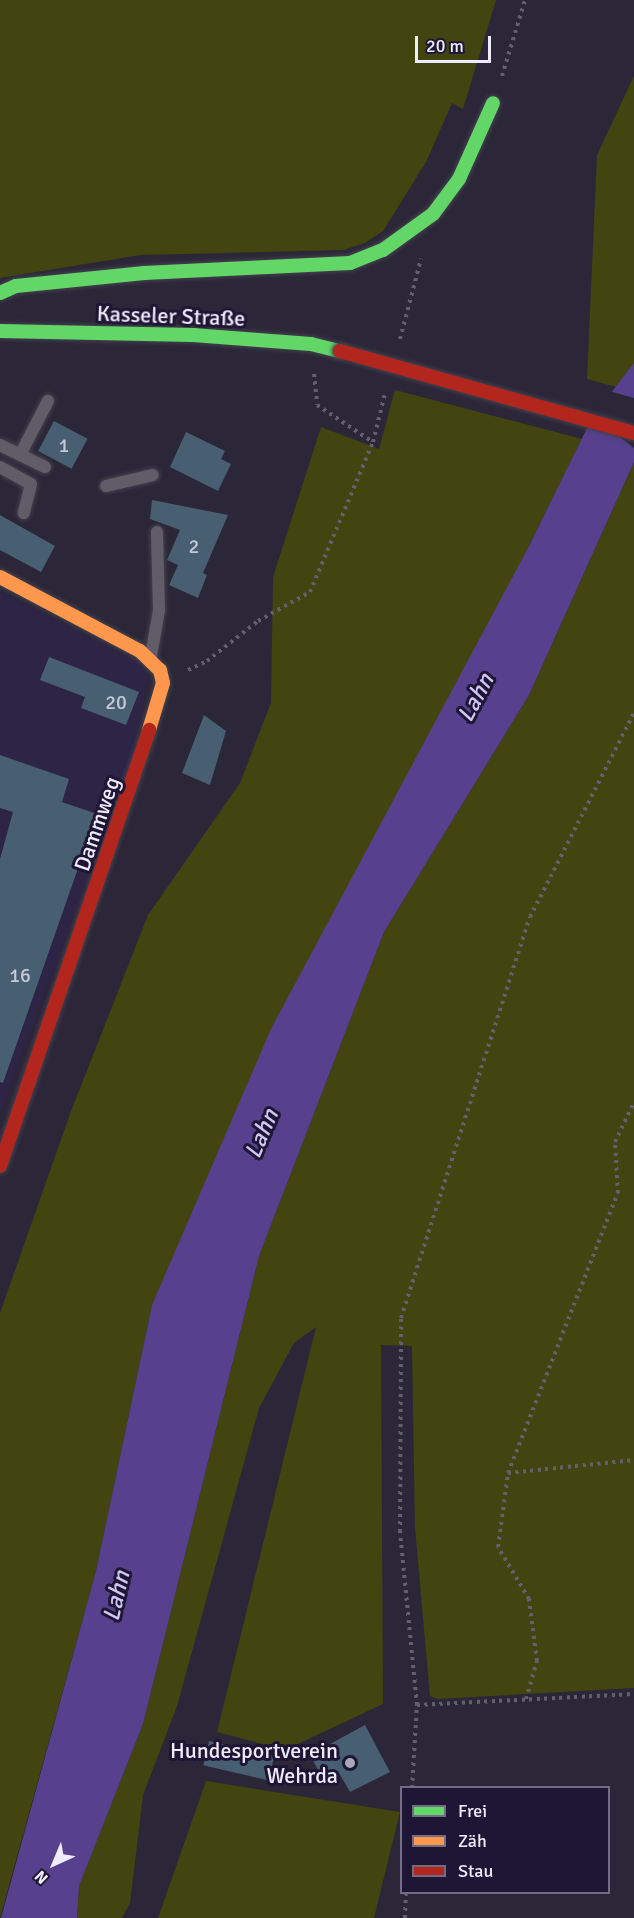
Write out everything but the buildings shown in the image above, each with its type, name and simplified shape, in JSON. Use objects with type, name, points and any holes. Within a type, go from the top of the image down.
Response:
[{"type":"street","points":[[0,293],[16,286],[86,278],[350,263],[383,250],[433,214],[459,179],[493,102]]},
{"type":"street","name":"Kasseler Straße","points":[[0,331],[193,335],[311,344],[634,433]]},
{"type":"street","points":[[0,578],[151,660],[164,683]]},
{"type":"street","name":"Dammweg","points":[[0,1166],[139,767],[164,683]]},
{"type":"lane","points":[[20,454],[48,401]]},
{"type":"lane","points":[[0,445],[45,467]]},
{"type":"lane","points":[[0,467],[31,484],[24,513]]},
{"type":"lane","points":[[106,486],[153,475]]},
{"type":"lane","points":[[151,660],[159,610],[157,532]]},
{"type":"path","points":[[493,102],[521,23],[525,0]]},
{"type":"path","points":[[399,346],[424,248]]},
{"type":"path","points":[[164,683],[207,661],[258,621],[310,592],[373,442],[386,388]]},
{"type":"path","points":[[317,405],[373,442]]},
{"type":"path","points":[[412,1786],[417,1705],[400,1532],[401,1318],[530,917],[634,713]]},
{"type":"path","points":[[526,1699],[537,1661],[529,1599],[498,1547],[508,1473],[618,1192],[615,1142],[634,1102]]},
{"type":"path","points":[[508,1473],[634,1460]]},
{"type":"path","points":[[417,1705],[634,1694]]},
{"type":"path","points":[[405,1918],[406,1894]]},
{"type":"shaded area","points":[[0,0],[496,0],[463,109],[452,103],[426,162],[383,231],[365,243],[343,250],[140,255],[0,278]]},
{"type":"shaded area","points":[[634,76],[634,363],[616,387],[587,379],[597,155]]},
{"type":"shaded area","points":[[395,390],[582,439],[152,1305],[96,1571],[0,1918],[0,1313],[70,1114],[148,915],[240,783],[271,703],[273,577],[321,427],[379,449]]},
{"type":"shaded area","points":[[634,462],[634,1688],[437,1699],[430,1696],[415,1528],[412,1346],[381,1345],[383,1704],[285,1750],[217,1732],[316,1327],[294,1343],[259,1408],[177,1706],[143,1795],[130,1903],[122,1918],[77,1918],[79,1886],[143,1724],[259,1256],[384,932],[529,695]]},
{"type":"shaded area","points":[[0,591],[138,662],[148,678],[131,763],[0,1114]]},
{"type":"shaded area","points":[[206,1781],[400,1812],[374,1918],[158,1918]]},
{"type":"water","name":"Lahn","points":[[634,363],[634,462],[529,695],[384,932],[259,1256],[143,1724],[79,1886],[77,1918],[1,1918],[96,1571],[152,1305],[271,1029],[528,548],[593,416]]},
{"type":"pier","points":[[609,391],[634,398],[634,448],[591,414]]},
{"type":"traffic: fast","points":[[0,293],[16,286],[144,273],[350,263],[383,250],[433,214],[459,179],[493,103]]},
{"type":"traffic: fast","points":[[0,331],[193,335],[311,344],[340,351]]},
{"type":"traffic: slow","points":[[0,577],[140,651],[160,670],[163,683],[149,730]]},
{"type":"traffic: jam","points":[[340,351],[634,433]]},
{"type":"traffic: jam","points":[[0,1166],[149,730]]},
{"type":"place","name":"Hundesportverein Wehrda","points":[[350,1763]]}]
